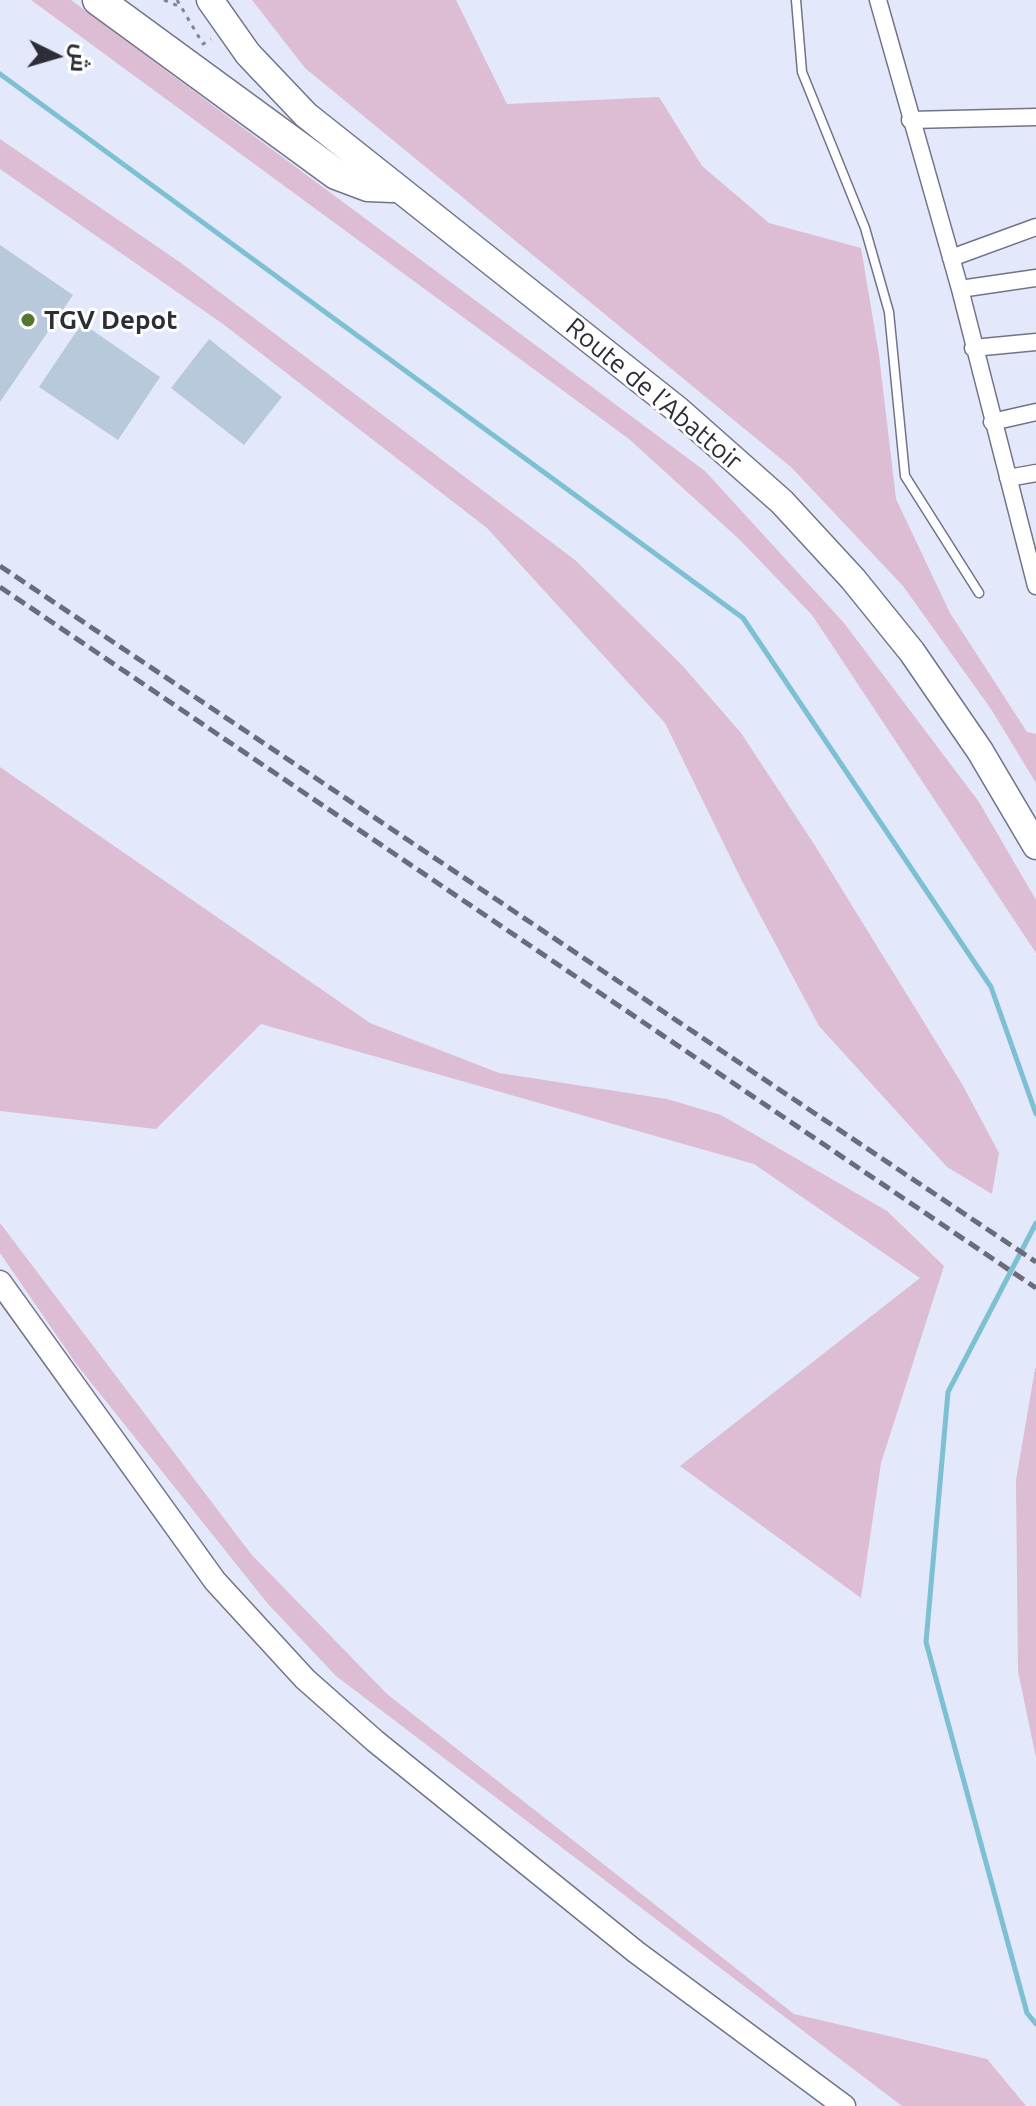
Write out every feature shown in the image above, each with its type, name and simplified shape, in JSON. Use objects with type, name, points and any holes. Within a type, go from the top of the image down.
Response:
[{"type":"highway","points":[[98,0],[336,174],[368,186],[393,187]]},
{"type":"main road","name":"Route de l’Abattoir","points":[[210,0],[248,54],[306,115],[678,410],[782,502],[853,579],[912,652],[980,751],[1036,846]]},
{"type":"main road","points":[[0,1282],[215,1581],[305,1679],[375,1741],[636,1952],[842,2106]]},
{"type":"street","points":[[878,0],[960,289],[992,422],[1031,546],[1036,586]]},
{"type":"street","points":[[910,120],[1036,117]]},
{"type":"street","points":[[951,258],[1036,227]]},
{"type":"street","points":[[960,289],[1036,278]]},
{"type":"street","points":[[973,348],[1036,342]]},
{"type":"street","points":[[992,422],[1036,412]]},
{"type":"street","points":[[1008,478],[1036,473]]},
{"type":"lane","points":[[796,0],[802,72],[865,228],[889,312],[905,476],[979,593]]},
{"type":"path","points":[[164,0],[181,7]]},
{"type":"path","points":[[177,0],[203,44],[230,29]]},
{"type":"shaded area","points":[[31,0],[71,0],[705,471],[844,623],[979,802],[1036,900],[1036,953],[812,615],[740,540],[629,439]]},
{"type":"shaded area","points":[[252,0],[456,0],[507,104],[659,97],[702,166],[769,223],[861,248],[879,355],[896,499],[950,613],[1027,732],[1036,734],[1036,783],[991,709],[903,586],[791,467],[305,68]]},
{"type":"shaded area","points":[[0,139],[181,263],[575,560],[681,664],[741,733],[814,844],[962,1084],[999,1153],[992,1194],[947,1167],[819,1026],[741,879],[665,723],[487,528],[223,324],[0,169]]},
{"type":"shaded area","points":[[0,767],[370,1023],[499,1073],[667,1099],[721,1115],[887,1211],[944,1266],[881,1463],[861,1598],[680,1466],[920,1278],[754,1164],[261,1024],[156,1129],[0,1111]]},
{"type":"shaded area","points":[[0,1223],[251,1554],[387,1694],[794,2014],[987,2059],[1026,2106],[902,2106],[336,1676],[268,1604],[77,1365],[0,1253]]},
{"type":"shaded area","points":[[1035,1369],[1036,1758],[1018,1671],[1016,1480]]},
{"type":"building","name":"TGV Depot","points":[[0,245],[73,295],[0,402]]},
{"type":"building","points":[[82,323],[160,377],[118,440],[39,387]]},
{"type":"building","points":[[209,339],[282,397],[244,445],[171,388]]},
{"type":"waterway","points":[[0,74],[743,618],[991,987],[1036,1114]]},
{"type":"waterway","points":[[1036,1223],[948,1392],[926,1642],[1027,2013],[1036,2024]]},
{"type":"railway","points":[[0,566],[1036,1262]]},
{"type":"railway","points":[[0,587],[1036,1288]]},
{"type":"place","name":"TGV Depot","points":[[28,320]]}]
